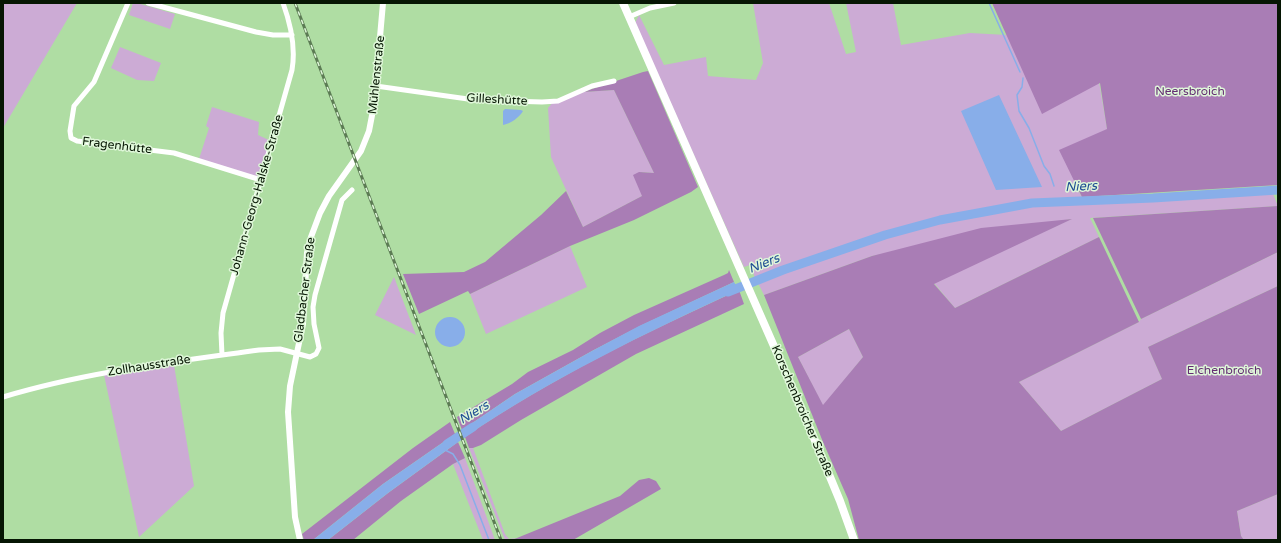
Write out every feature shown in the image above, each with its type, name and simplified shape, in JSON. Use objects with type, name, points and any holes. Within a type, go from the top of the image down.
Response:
[{"type":"main road","name":"Korschenbroicher Straße","points":[[623,3],[750,291],[840,501],[854,540]]},
{"type":"street","name":"Fragenhütte","points":[[128,3],[94,82],[73,109],[70,133],[71,138],[74,140],[174,153],[261,180]]},
{"type":"street","points":[[148,3],[256,32],[274,35],[292,35]]},
{"type":"street","name":"Johann-Georg-Halske-Straße","points":[[222,355],[221,332],[223,313],[292,70],[294,58],[292,35],[283,3]]},
{"type":"street","name":"Mühlenstraße","points":[[363,145],[372,122],[384,3]]},
{"type":"street","points":[[629,18],[648,9],[674,3]]},
{"type":"street","name":"Gilleshütte","points":[[376,86],[474,100],[542,102],[558,101],[592,86],[614,81]]},
{"type":"street","name":"Gladbacher Straße","points":[[300,540],[295,517],[288,416],[290,386],[304,315],[306,260],[313,229],[324,204],[363,145]]},
{"type":"street","name":"Gladbacher Straße","points":[[297,353],[311,357],[316,354],[319,349],[314,324],[313,307],[315,296],[342,200],[352,190]]},
{"type":"street","name":"Zollhausstraße","points":[[3,398],[97,374],[273,348],[297,353]]},
{"type":"shaded area","points":[[3,3],[77,3],[3,128]]},
{"type":"shaded area","points":[[133,3],[175,14],[170,29],[129,15]]},
{"type":"shaded area","points":[[753,3],[829,3],[846,54],[856,52],[846,3],[893,3],[901,45],[970,33],[1007,35],[1026,76],[1099,82],[1107,129],[1075,185],[1082,197],[1029,201],[919,222],[866,238],[755,278],[750,265],[744,267],[635,23],[639,15],[664,65],[706,57],[708,76],[756,80],[763,63]]},
{"type":"shaded area","points":[[120,47],[161,63],[154,81],[137,80],[111,68]]},
{"type":"shaded area","points":[[614,90],[654,173],[639,172],[642,196],[583,227],[551,157],[548,108],[553,102],[583,92]]},
{"type":"shaded area","points":[[212,107],[259,122],[258,135],[271,141],[261,174],[257,177],[199,159],[209,128],[206,126]]},
{"type":"shaded area","points":[[1273,194],[1278,206],[1090,218],[1099,237],[955,308],[934,283],[1071,219],[872,256],[764,295],[758,283],[875,241],[919,228],[976,215],[1031,207],[1082,203]]},
{"type":"shaded area","points":[[570,246],[587,287],[486,334],[470,294]]},
{"type":"shaded area","points":[[1278,252],[1278,286],[1148,347],[1162,379],[1061,431],[1019,382],[1139,322],[1141,319]]},
{"type":"shaded area","points":[[394,277],[416,335],[375,315]]},
{"type":"shaded area","points":[[849,329],[863,357],[823,406],[798,357]]},
{"type":"shaded area","points":[[174,365],[194,486],[139,537],[104,375]]},
{"type":"shaded area","points":[[469,448],[473,448],[505,534],[509,539],[516,538],[512,540],[505,540]]},
{"type":"shaded area","points":[[465,458],[495,540],[483,540],[453,464]]},
{"type":"shaded area","points":[[1278,494],[1278,540],[1244,540],[1241,536],[1237,511]]},
{"type":"green space","name":"Neersbroich","points":[[992,3],[1278,3],[1278,185],[1082,197],[1059,150],[1107,129],[1100,83],[1042,114]]},
{"type":"green space","points":[[648,71],[698,187],[691,192],[634,220],[570,246],[470,294],[468,291],[419,314],[403,274],[464,272],[485,262],[541,215],[566,191],[583,227],[642,196],[633,175],[639,172],[654,173],[614,90],[583,92]]},
{"type":"green space","points":[[1278,206],[1278,252],[1141,319],[1093,218]]},
{"type":"green space","name":"Elchenbroich","points":[[1072,219],[934,284],[955,308],[1099,237],[1139,322],[1019,382],[1061,431],[1162,379],[1148,347],[1278,286],[1278,494],[1237,511],[1241,536],[1244,540],[859,540],[848,499],[823,442],[764,295],[872,256],[981,228]],"holes":[[[849,329],[863,357],[823,405],[798,357]]]},
{"type":"green space","points":[[729,270],[734,282],[640,326],[592,351],[515,394],[462,430],[457,417],[512,384],[528,372],[573,350],[600,333],[634,315],[724,275],[728,273]]},
{"type":"green space","points":[[739,290],[744,304],[636,354],[521,420],[481,445],[469,448],[465,437],[531,395],[634,340]]},
{"type":"green space","points":[[450,422],[455,434],[383,484],[313,540],[304,540],[302,534],[413,448]]},
{"type":"green space","points":[[458,442],[465,458],[453,464],[401,501],[353,540],[328,540],[388,493]]},
{"type":"green space","points":[[649,478],[656,481],[661,489],[573,540],[512,540],[620,496],[639,480]]},
{"type":"water","points":[[999,95],[1042,187],[996,190],[961,111]]},
{"type":"water","points":[[505,109],[523,111],[520,116],[503,125],[503,111]]},
{"type":"water","points":[[734,282],[739,290],[634,340],[565,376],[465,437],[462,430],[515,394],[639,326]]},
{"type":"water","points":[[450,317],[461,321],[465,332],[461,343],[450,347],[439,343],[435,332],[439,321]]},
{"type":"water","points":[[455,434],[458,442],[388,493],[328,540],[313,540],[383,484]]},
{"type":"waterway","points":[[989,3],[1020,72]]},
{"type":"waterway","points":[[1023,78],[1022,87],[1017,95],[1019,111],[1029,128],[1044,166],[1050,174],[1054,186]]},
{"type":"waterway","name":"Niers","points":[[728,292],[783,270],[885,235],[940,220],[1032,203],[1153,198],[1278,190]]},
{"type":"waterway","name":"Niers","points":[[447,444],[473,427]]},
{"type":"waterway","points":[[445,450],[453,454],[460,465],[489,540]]},
{"type":"railway","points":[[295,3],[501,540]]}]
